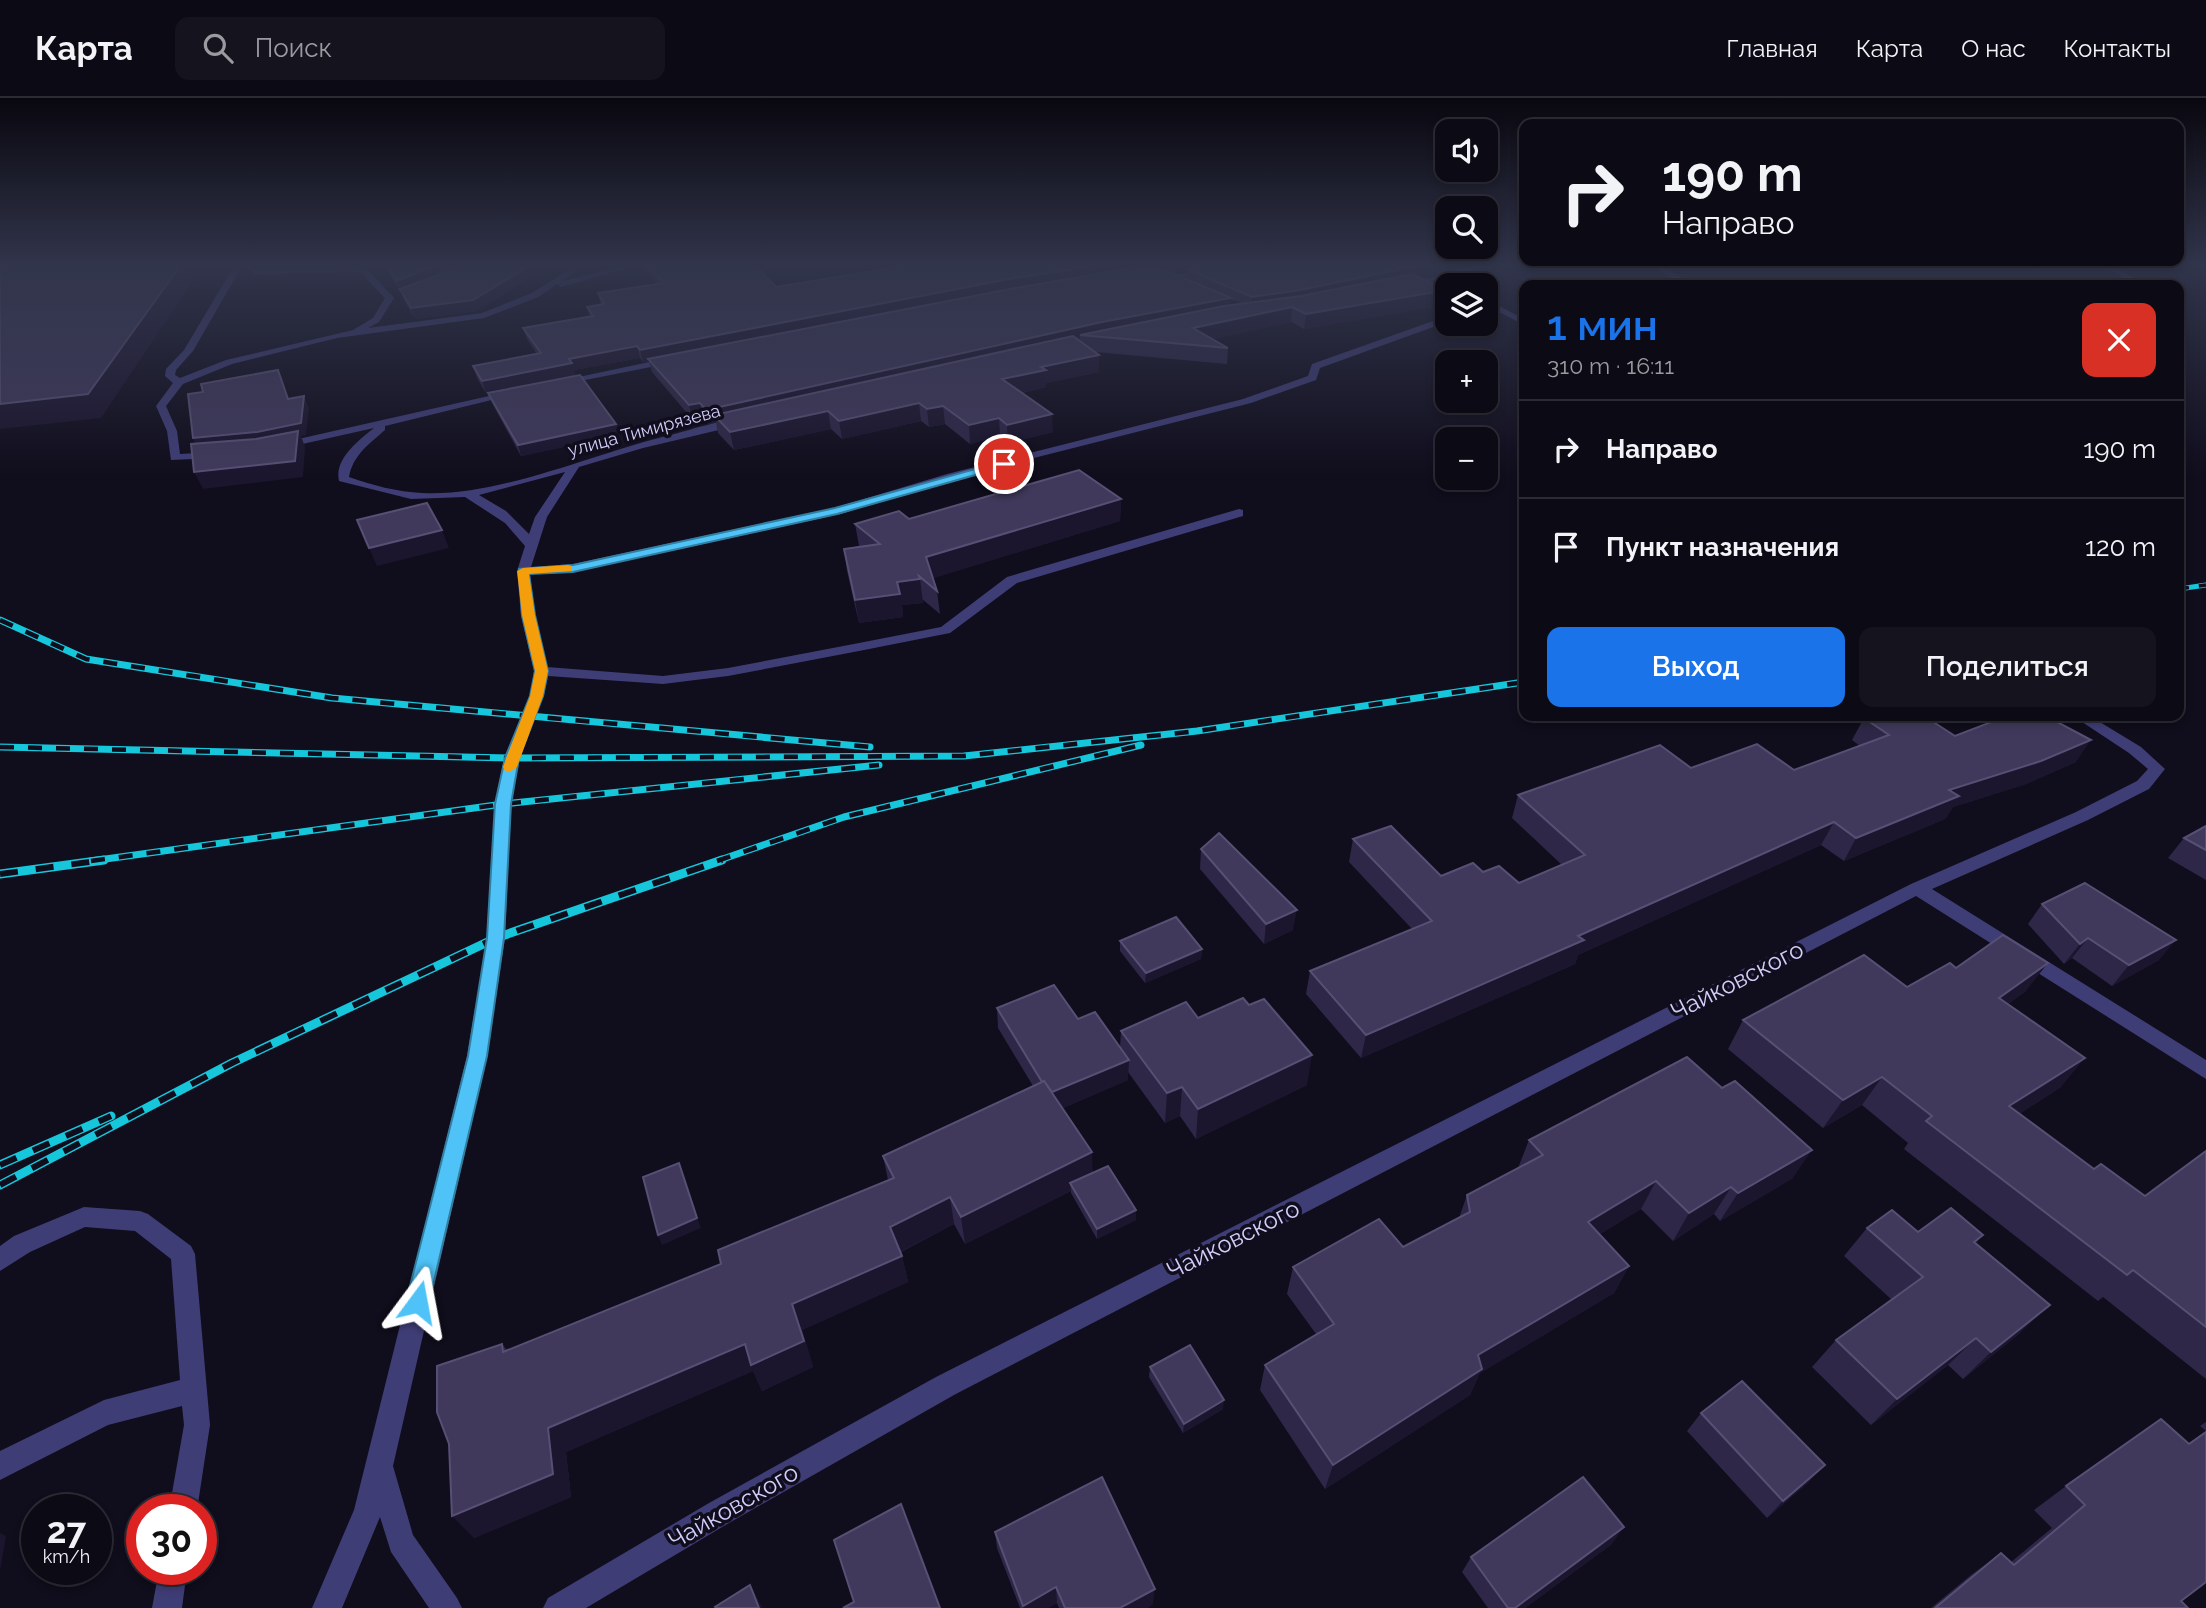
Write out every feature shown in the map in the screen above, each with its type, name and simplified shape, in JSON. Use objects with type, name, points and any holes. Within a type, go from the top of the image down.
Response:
[{"type":"street","points":[[179,382],[170,376],[171,369],[198,336]]},
{"type":"street","points":[[228,454],[176,458],[172,430],[161,406],[179,382],[229,362],[331,336]]},
{"type":"street","points":[[523,571],[573,568],[837,510],[951,476],[1247,401],[1313,378],[1315,366],[1398,336]]},
{"type":"street","points":[[548,385],[691,357]]},
{"type":"street","points":[[263,450],[385,425],[522,390]]},
{"type":"street","name":"улица Тимирязева","points":[[385,425],[355,450],[344,466],[343,479],[359,485],[431,498],[466,493],[574,467],[625,450],[752,420]]},
{"type":"street","points":[[327,1608],[368,1511],[477,1056],[496,938],[503,804],[512,758],[537,696],[541,671],[528,615],[523,571],[541,517],[574,467]]},
{"type":"street","points":[[466,493],[492,506],[519,526],[530,544]]},
{"type":"street","points":[[541,671],[663,680],[728,672],[945,630],[1012,580],[1239,513]]},
{"type":"street","name":"Чайковского","points":[[558,1608],[719,1513],[945,1386],[1917,888],[2082,816],[2143,785],[2157,769],[2135,750],[2088,721]]},
{"type":"street","points":[[1917,888],[2206,1070]]},
{"type":"street","points":[[0,1260],[22,1244],[84,1217],[139,1221],[183,1254],[197,1425],[186,1494]]},
{"type":"street","points":[[0,1466],[104,1412],[193,1390]]},
{"type":"street","points":[[379,1466],[401,1542],[447,1608]]},
{"type":"street","points":[[167,1608],[171,1585]]},
{"type":"building","points":[[0,336],[129,336],[88,394],[0,404]]},
{"type":"building","points":[[529,336],[710,336],[640,350],[637,346],[569,359],[572,363],[482,381],[473,366],[541,353]]},
{"type":"building","points":[[765,336],[1037,336],[706,410],[700,403],[689,405],[648,359]]},
{"type":"building","points":[[1071,336],[1099,355],[1041,367],[1046,370],[1002,379],[1052,414],[1007,425],[999,418],[969,425],[943,406],[927,409],[919,403],[839,421],[828,411],[730,432],[714,415]]},
{"type":"building","points":[[1097,336],[1208,336],[1228,348]]},
{"type":"building","points":[[278,370],[288,399],[304,396],[301,423],[257,432],[193,438],[188,394],[203,392],[201,384]]},
{"type":"building","points":[[580,375],[616,424],[518,445],[488,393]]},
{"type":"building","points":[[298,431],[295,461],[194,472],[191,444],[256,439]]},
{"type":"building","points":[[1079,470],[1121,499],[926,557],[937,591],[919,576],[920,579],[897,582],[900,594],[855,600],[844,549],[880,544],[855,524],[899,511],[909,519]]},
{"type":"building","points":[[427,503],[442,530],[369,548],[357,520]]},
{"type":"building","points":[[1868,721],[1932,721],[1955,736],[1994,721],[2055,721],[2091,740],[2041,761],[1949,790],[1959,796],[1856,838],[1834,822],[1578,936],[1584,940],[1366,1035],[1310,971],[1432,921],[1353,839],[1391,826],[1441,876],[1473,863],[1483,872],[1499,866],[1519,883],[1585,855],[1518,795],[1660,745],[1691,768],[1757,744],[1794,770],[1889,735]]},
{"type":"building","points":[[2206,826],[2206,850],[2184,838]]},
{"type":"building","points":[[1219,833],[1297,910],[1266,924],[1201,849]]},
{"type":"building","points":[[2085,883],[2176,940],[2129,965],[2088,938],[2080,944],[2042,904]]},
{"type":"building","points":[[1176,917],[1202,949],[1146,973],[1120,941]]},
{"type":"building","points":[[2003,935],[2048,963],[1999,998],[2085,1058],[2009,1106],[2094,1169],[2101,1164],[2145,1196],[2206,1151],[2206,1327],[2133,1270],[2127,1275],[1926,1121],[1932,1116],[1882,1077],[1843,1100],[1743,1020],[1864,955],[1907,987],[1950,963],[1956,968]]},
{"type":"building","points":[[1054,985],[1078,1019],[1095,1012],[1129,1060],[1052,1092],[1044,1081],[1042,1082],[997,1008]]},
{"type":"building","points":[[1243,998],[1249,1005],[1264,999],[1312,1055],[1198,1109],[1182,1087],[1167,1093],[1121,1031],[1186,1002],[1198,1018]]},
{"type":"building","points":[[1687,1057],[1722,1088],[1735,1081],[1812,1150],[1738,1193],[1731,1187],[1689,1213],[1656,1181],[1588,1222],[1629,1266],[1478,1355],[1482,1369],[1333,1465],[1265,1365],[1334,1324],[1293,1267],[1379,1219],[1403,1247],[1470,1212],[1467,1195],[1543,1155],[1529,1140]]},
{"type":"building","points":[[1044,1081],[1092,1152],[961,1217],[950,1197],[890,1227],[902,1256],[792,1304],[804,1341],[751,1365],[745,1344],[548,1428],[553,1474],[452,1516],[449,1444],[437,1412],[437,1366],[502,1344],[503,1352],[721,1264],[718,1250],[894,1178],[883,1156]]},
{"type":"building","points":[[679,1163],[697,1218],[658,1235],[643,1177]]},
{"type":"building","points":[[1108,1166],[1136,1210],[1097,1229],[1070,1183]]},
{"type":"building","points":[[1951,1208],[1983,1235],[1974,1242],[2050,1305],[1991,1352],[1976,1338],[1897,1399],[1836,1340],[1923,1277],[1867,1228],[1892,1210],[1918,1232]]},
{"type":"building","points":[[1190,1345],[1224,1400],[1184,1424],[1150,1367]]},
{"type":"building","points":[[1742,1381],[1825,1465],[1783,1501],[1701,1413]]},
{"type":"building","points":[[2161,1419],[2189,1444],[2206,1432],[2206,1582],[2181,1601],[2188,1608],[1935,1608],[2001,1553],[2014,1565],[2085,1505],[2066,1486]]},
{"type":"building","points":[[1102,1477],[1155,1589],[1120,1608],[1065,1608],[1056,1587],[1023,1606],[995,1532]]},
{"type":"building","points":[[1583,1477],[1624,1527],[1515,1608],[1508,1608],[1471,1557]]},
{"type":"building","points":[[901,1504],[940,1608],[843,1608],[854,1602],[834,1540]]},
{"type":"building","points":[[750,1585],[759,1608],[715,1607]]},
{"type":"railway","points":[[2184,588],[2206,585]]},
{"type":"railway","points":[[0,620],[86,659],[332,698],[870,747]]},
{"type":"railway","points":[[0,747],[512,758],[964,756],[1197,731],[1519,683]]},
{"type":"railway","points":[[717,861],[844,817],[1141,745]]},
{"type":"railway","points":[[91,861],[503,804],[879,765]]},
{"type":"railway","points":[[0,874],[104,860]]},
{"type":"railway","points":[[0,1185],[232,1063],[496,938],[722,860]]},
{"type":"railway","points":[[0,1165],[111,1116]]},
{"type":"slow traffic","points":[[510,767],[537,696],[541,671],[528,615],[523,571],[568,569]]},
{"type":"route","points":[[418,1302],[477,1056],[496,938],[503,804],[512,758],[537,696],[541,671],[528,615],[523,571],[573,568],[837,510],[951,476],[1004,464]]}]
